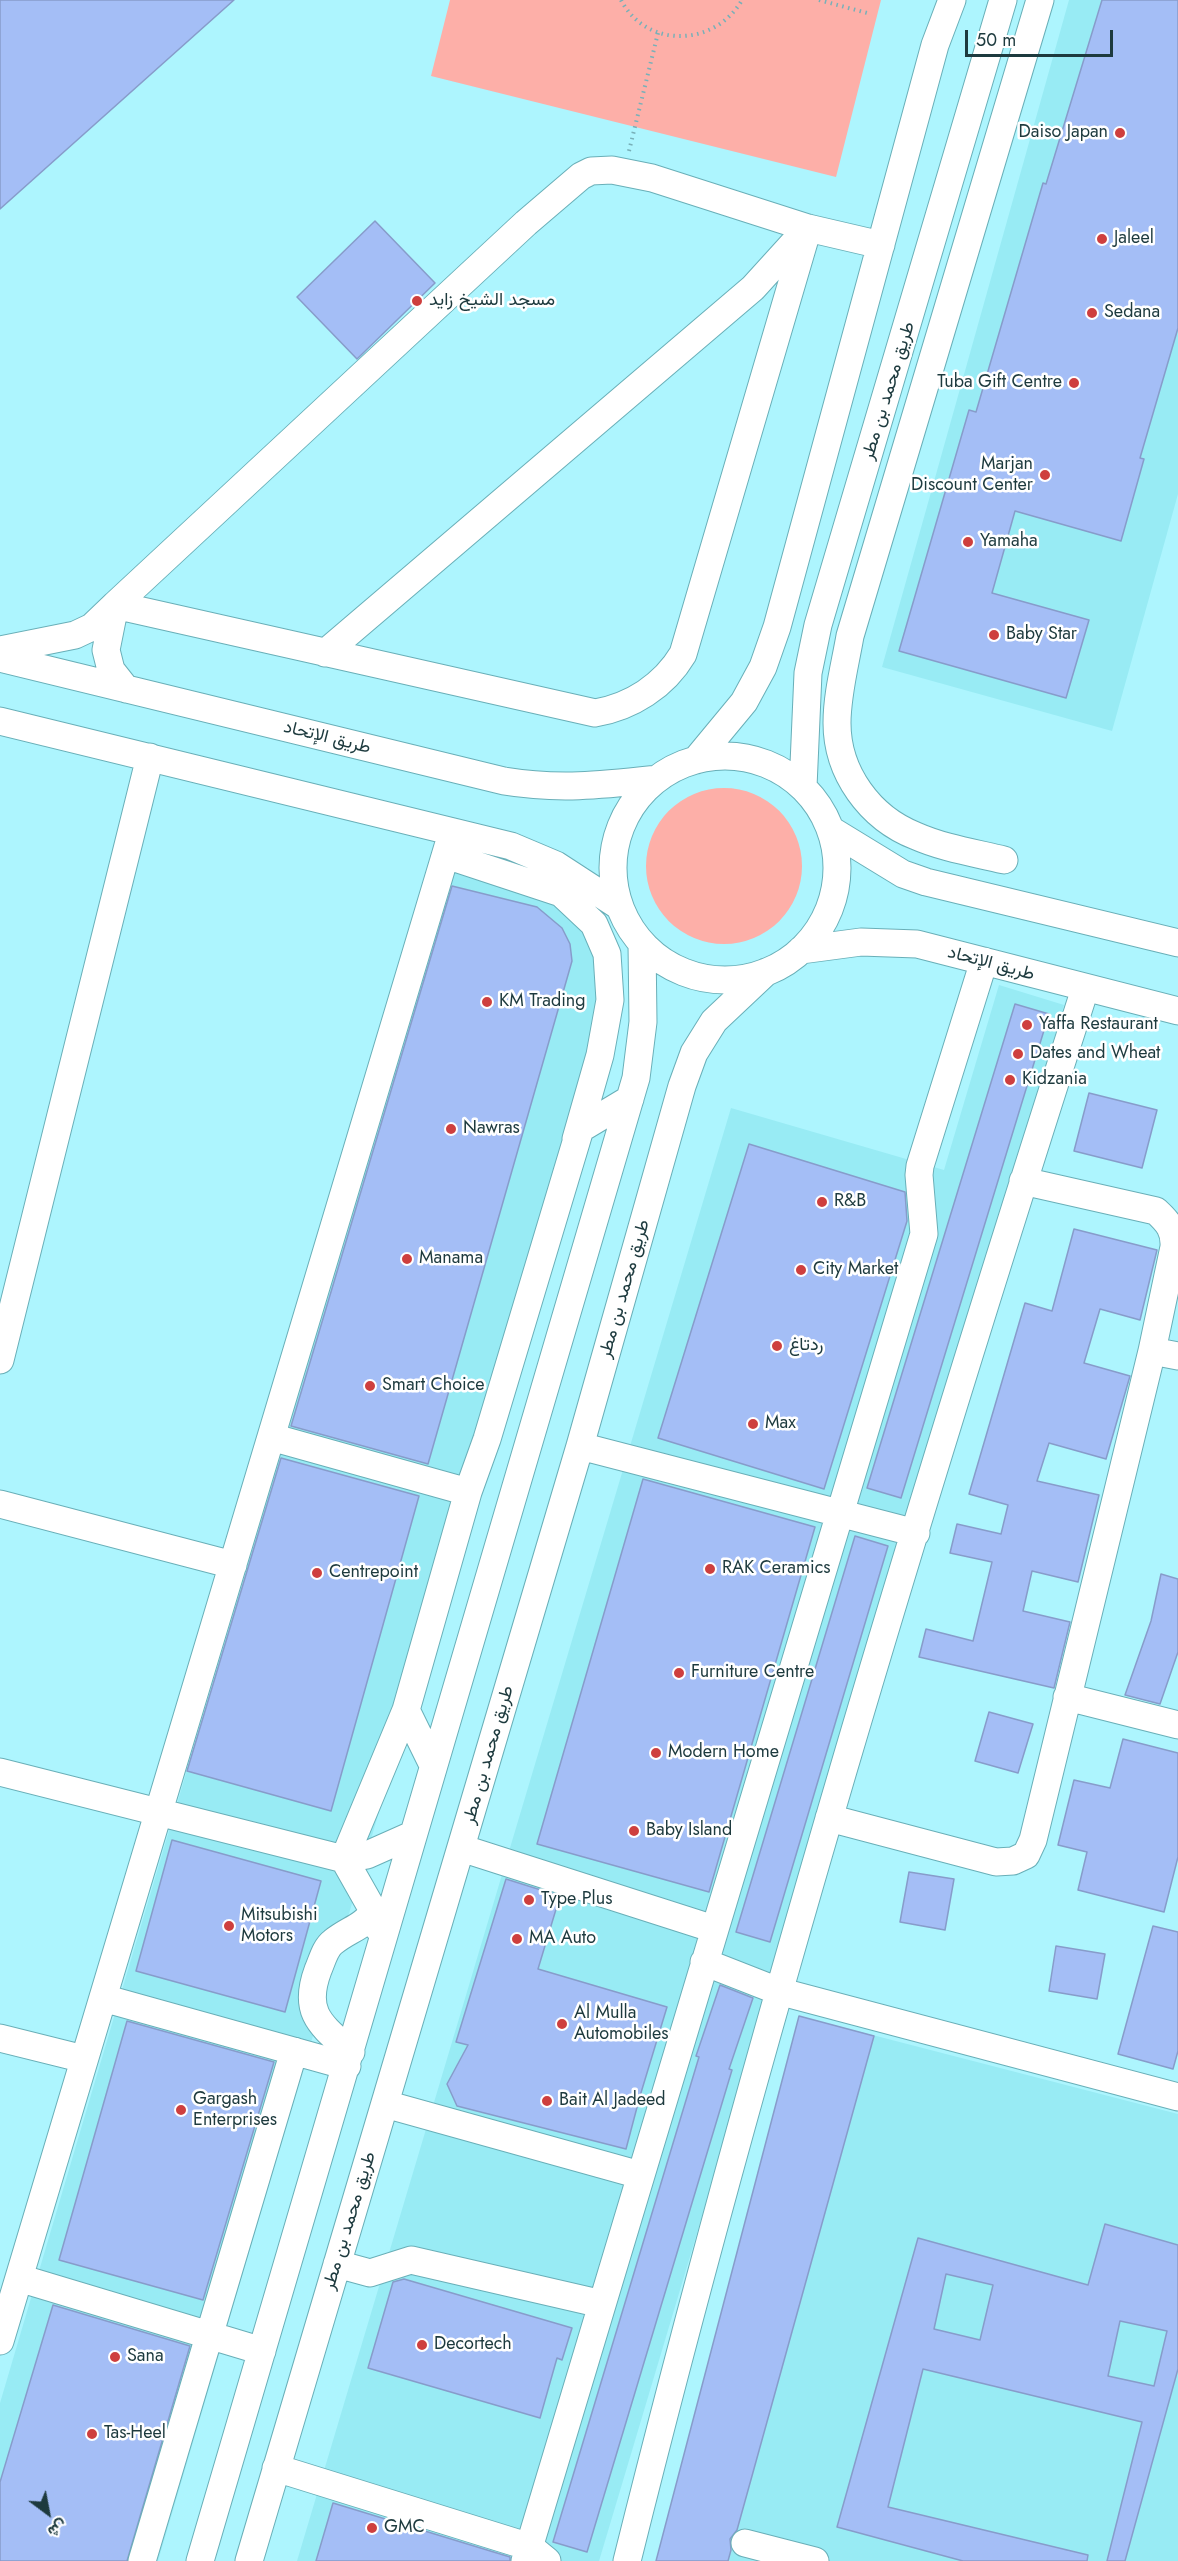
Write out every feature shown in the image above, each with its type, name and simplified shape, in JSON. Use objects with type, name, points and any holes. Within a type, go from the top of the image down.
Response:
[{"type":"street","points":[[696,760],[744,702],[763,667],[777,627],[935,45],[951,0]]},
{"type":"street","name":"طريق محمد بن مطر","points":[[803,787],[808,673],[818,625],[933,245],[1003,0]]},
{"type":"street","points":[[1004,860],[917,837],[899,828],[868,803],[856,788],[842,758],[837,724],[850,636],[1039,0]]},
{"type":"street","points":[[983,67],[1017,76]]},
{"type":"street","points":[[0,650],[75,634],[92,627],[573,182],[591,171],[602,169],[652,178],[808,228],[881,245]]},
{"type":"street","points":[[954,169],[987,178]]},
{"type":"street","points":[[325,653],[753,288],[808,228]]},
{"type":"street","points":[[116,605],[595,712],[615,710],[656,686],[673,671],[683,654],[808,228]]},
{"type":"street","points":[[933,245],[965,255]]},
{"type":"street","points":[[910,320],[942,330]]},
{"type":"street","points":[[888,394],[920,403]]},
{"type":"street","points":[[861,486],[892,496]]},
{"type":"street","points":[[116,605],[106,650],[111,670],[126,689]]},
{"type":"street","points":[[818,625],[850,636]]},
{"type":"street","name":"طريق اﻹتحاد","points":[[0,658],[504,781],[536,786],[575,788],[657,779]]},
{"type":"street","points":[[0,721],[150,757],[449,844],[561,893],[594,924],[608,954],[610,1000],[600,1055],[487,1439],[468,1492],[406,1710],[344,1859]]},
{"type":"street","points":[[719,756],[742,757],[764,763],[785,773],[803,787],[819,807],[831,830],[836,881],[830,907],[818,930],[801,950],[779,966],[740,979],[713,979],[695,975],[662,961],[642,944],[629,926],[619,906],[614,884],[613,860],[617,837],[626,815],[639,795],[669,771],[696,760],[719,756]]},
{"type":"street","points":[[0,1360],[12,1261],[150,757]]},
{"type":"street","points":[[831,830],[903,874],[926,882],[1178,943]]},
{"type":"street","points":[[449,844],[511,846],[556,865],[619,906]]},
{"type":"street","points":[[0,2341],[449,844]]},
{"type":"street","name":"طريق اﻹتحاد","points":[[801,950],[861,942],[917,944],[1085,989],[1178,1011]]},
{"type":"street","points":[[200,2561],[630,1100],[643,1039],[642,944]]},
{"type":"street","points":[[276,2468],[534,2556],[602,2304],[640,2175],[924,1234],[920,1166],[984,961]]},
{"type":"street","name":"طريق محمد بن مطر","points":[[249,2561],[580,1446],[682,1086],[694,1053],[714,1021],[766,972]]},
{"type":"street","points":[[627,2561],[664,2411],[778,1991],[1023,1181],[1085,989]]},
{"type":"street","points":[[572,1150],[580,1129],[630,1100]]},
{"type":"street","points":[[829,1818],[996,1862],[1013,1861],[1026,1855],[1033,1840],[1152,1351],[1174,1247],[1174,1235],[1168,1222],[1156,1211],[1023,1181]]},
{"type":"street","points":[[1152,1351],[1178,1356]]},
{"type":"street","points":[[271,1437],[468,1492]]},
{"type":"street","points":[[487,1439],[528,1446]]},
{"type":"street","points":[[580,1446],[916,1533]]},
{"type":"street","points":[[0,1504],[232,1566]]},
{"type":"street","points":[[1067,1697],[1178,1725]]},
{"type":"street","points":[[406,1710],[433,1766]]},
{"type":"street","points":[[0,1772],[344,1859],[367,1855],[412,1835]]},
{"type":"street","points":[[461,1848],[714,1929]]},
{"type":"street","points":[[344,1859],[374,1912],[382,1941]]},
{"type":"street","points":[[349,2059],[324,2028],[313,2007],[310,1990],[330,1944],[345,1933],[363,1925],[374,1912]]},
{"type":"street","points":[[704,1962],[778,1991],[1178,2097]]},
{"type":"street","points":[[103,1998],[294,2051],[349,2059]]},
{"type":"street","points":[[0,2038],[84,2060]]},
{"type":"street","points":[[142,2561],[294,2051]]},
{"type":"street","points":[[385,2104],[640,2175]]},
{"type":"street","points":[[337,2264],[370,2273],[411,2260],[602,2304]]},
{"type":"street","points":[[19,2278],[262,2351]]},
{"type":"street","points":[[746,2543],[815,2561]]},
{"type":"path","points":[[621,0],[633,18],[658,33],[687,37],[702,34],[727,20],[742,0]]},
{"type":"path","points":[[819,0],[867,13]]},
{"type":"path","points":[[625,172],[658,33]]},
{"type":"shaded area","points":[[450,0],[881,0],[836,177],[431,76]]},
{"type":"shaded area","points":[[1069,0],[1178,0],[1178,494],[1112,731],[882,667]]},
{"type":"shaded area","points":[[724,788],[739,789],[754,794],[779,811],[796,836],[801,851],[801,881],[796,896],[779,921],[754,938],[739,943],[724,944],[709,943],[694,938],[669,921],[652,896],[647,881],[646,866],[647,851],[652,836],[669,811],[694,794],[709,789]]},
{"type":"shaded area","points":[[459,849],[575,891],[615,1012],[158,2561],[0,2561],[0,2403]]},
{"type":"shaded area","points":[[999,985],[1064,1005],[599,2561],[297,2561],[731,1108],[944,1170]]},
{"type":"shaded area","points":[[799,2016],[1178,2114],[1178,2561],[656,2561]]},
{"type":"building","points":[[0,0],[234,0],[0,209]]},
{"type":"building","points":[[1102,0],[1178,0],[1178,328],[1140,458],[1144,459],[1121,541],[1015,511],[992,593],[1089,620],[1066,698],[899,651],[969,410],[976,412],[1043,183],[1046,184]]},
{"type":"building","points":[[375,221],[435,283],[357,359],[297,297]]},
{"type":"building","points":[[452,886],[537,907],[562,928],[570,944],[572,961],[428,1464],[291,1426]]},
{"type":"building","points":[[1015,1004],[1049,1014],[901,1498],[867,1488]]},
{"type":"building","points":[[1089,1093],[1157,1110],[1142,1168],[1074,1151]]},
{"type":"building","points":[[749,1144],[905,1192],[907,1221],[824,1489],[658,1438]]},
{"type":"building","points":[[1074,1229],[1157,1250],[1140,1320],[1100,1309],[1084,1363],[1130,1376],[1106,1459],[1049,1443],[1037,1481],[1099,1495],[1078,1582],[1032,1571],[1023,1611],[1070,1622],[1054,1688],[919,1657],[926,1629],[973,1641],[992,1562],[950,1553],[957,1524],[1001,1534],[1008,1505],[969,1494],[1025,1303],[1052,1311]]},
{"type":"building","name":"Centrepoint","points":[[281,1458],[419,1496],[331,1811],[187,1771]]},
{"type":"building","points":[[643,1479],[815,1527],[709,1892],[537,1844]]},
{"type":"building","points":[[855,1536],[888,1546],[770,1942],[736,1932]]},
{"type":"building","points":[[1161,1574],[1178,1579],[1178,1652],[1160,1704],[1125,1695],[1151,1621]]},
{"type":"building","points":[[989,1712],[1033,1724],[1018,1773],[975,1761]]},
{"type":"building","points":[[1123,1739],[1178,1753],[1178,1857],[1164,1912],[1078,1890],[1087,1852],[1058,1845],[1074,1780],[1110,1788]]},
{"type":"building","name":"Mitsubishi Motors","points":[[172,1840],[321,1881],[285,2012],[136,1971]]},
{"type":"building","points":[[909,1872],[954,1879],[945,1930],[900,1922]]},
{"type":"building","points":[[506,1879],[560,1896],[538,1969],[667,2007],[626,2149],[457,2106],[447,2084],[468,2045],[456,2042]]},
{"type":"building","points":[[1153,1926],[1178,1932],[1178,2051],[1173,2069],[1118,2054]]},
{"type":"building","points":[[1056,1946],[1105,1954],[1097,1999],[1049,1991]]},
{"type":"building","points":[[720,1985],[753,1998],[729,2069],[732,2070],[587,2552],[553,2542],[699,2057],[696,2056]]},
{"type":"building","points":[[799,2016],[874,2036],[737,2530],[730,2539],[731,2550],[728,2561],[656,2561]]},
{"type":"building","name":"Gargash Enterprises","points":[[127,2021],[274,2062],[203,2300],[59,2260]]},
{"type":"building","points":[[1105,2224],[1178,2245],[1178,2369],[1125,2561],[1107,2561],[1142,2422],[923,2369],[888,2507],[1088,2555],[1087,2561],[963,2561],[837,2527],[918,2238],[1088,2285]],"holes":[[[946,2274],[993,2285],[980,2340],[934,2329]],[[1120,2321],[1167,2331],[1154,2386],[1108,2376]]]},
{"type":"building","name":"Decortech","points":[[404,2279],[572,2328],[562,2360],[557,2358],[540,2418],[368,2368],[393,2282]]},
{"type":"building","points":[[53,2305],[190,2346],[127,2561],[0,2561],[0,2482]]},
{"type":"building","name":"GMC","points":[[333,2503],[510,2557],[510,2561],[316,2561]]},
{"type":"place","name":"Daiso Japan","points":[[1120,133]]},
{"type":"place","name":"Jaleel","points":[[1102,239]]},
{"type":"place","name":"مسجد الشيخ زايد","points":[[417,301]]},
{"type":"place","name":"Sedana","points":[[1092,313]]},
{"type":"place","name":"Tuba Gift Centre","points":[[1074,383]]},
{"type":"place","name":"Marjan Discount Center","points":[[1045,475]]},
{"type":"place","name":"Yamaha","points":[[968,542]]},
{"type":"place","name":"Baby Star","points":[[994,635]]},
{"type":"place","name":"KM Trading","points":[[487,1002]]},
{"type":"place","name":"Yaffa Restaurant","points":[[1027,1025]]},
{"type":"place","name":"Dates and Wheat","points":[[1018,1054]]},
{"type":"place","name":"Kidzania","points":[[1010,1080]]},
{"type":"place","name":"Nawras","points":[[451,1129]]},
{"type":"place","name":"R&B","points":[[822,1202]]},
{"type":"place","name":"Manama","points":[[407,1259]]},
{"type":"place","name":"City Market","points":[[801,1270]]},
{"type":"place","name":"ردتاغ","points":[[777,1346]]},
{"type":"place","name":"Smart Choice","points":[[370,1386]]},
{"type":"place","name":"Max","points":[[753,1424]]},
{"type":"place","name":"RAK Ceramics","points":[[710,1569]]},
{"type":"place","name":"Centrepoint","points":[[317,1573]]},
{"type":"place","name":"Furniture Centre","points":[[679,1673]]},
{"type":"place","name":"Modern Home","points":[[656,1753]]},
{"type":"place","name":"Baby Island","points":[[634,1831]]},
{"type":"place","name":"Type Plus","points":[[529,1900]]},
{"type":"place","name":"Mitsubishi Motors","points":[[229,1926]]},
{"type":"place","name":"MA Auto","points":[[517,1939]]},
{"type":"place","name":"Al Mulla Automobiles","points":[[562,2024]]},
{"type":"place","name":"Bait Al Jadeed","points":[[547,2101]]},
{"type":"place","name":"Gargash Enterprises","points":[[181,2110]]},
{"type":"place","name":"Decortech","points":[[422,2345]]},
{"type":"place","name":"Sana","points":[[115,2357]]},
{"type":"place","name":"Tas-Heel","points":[[92,2434]]},
{"type":"place","name":"GMC","points":[[372,2528]]}]
